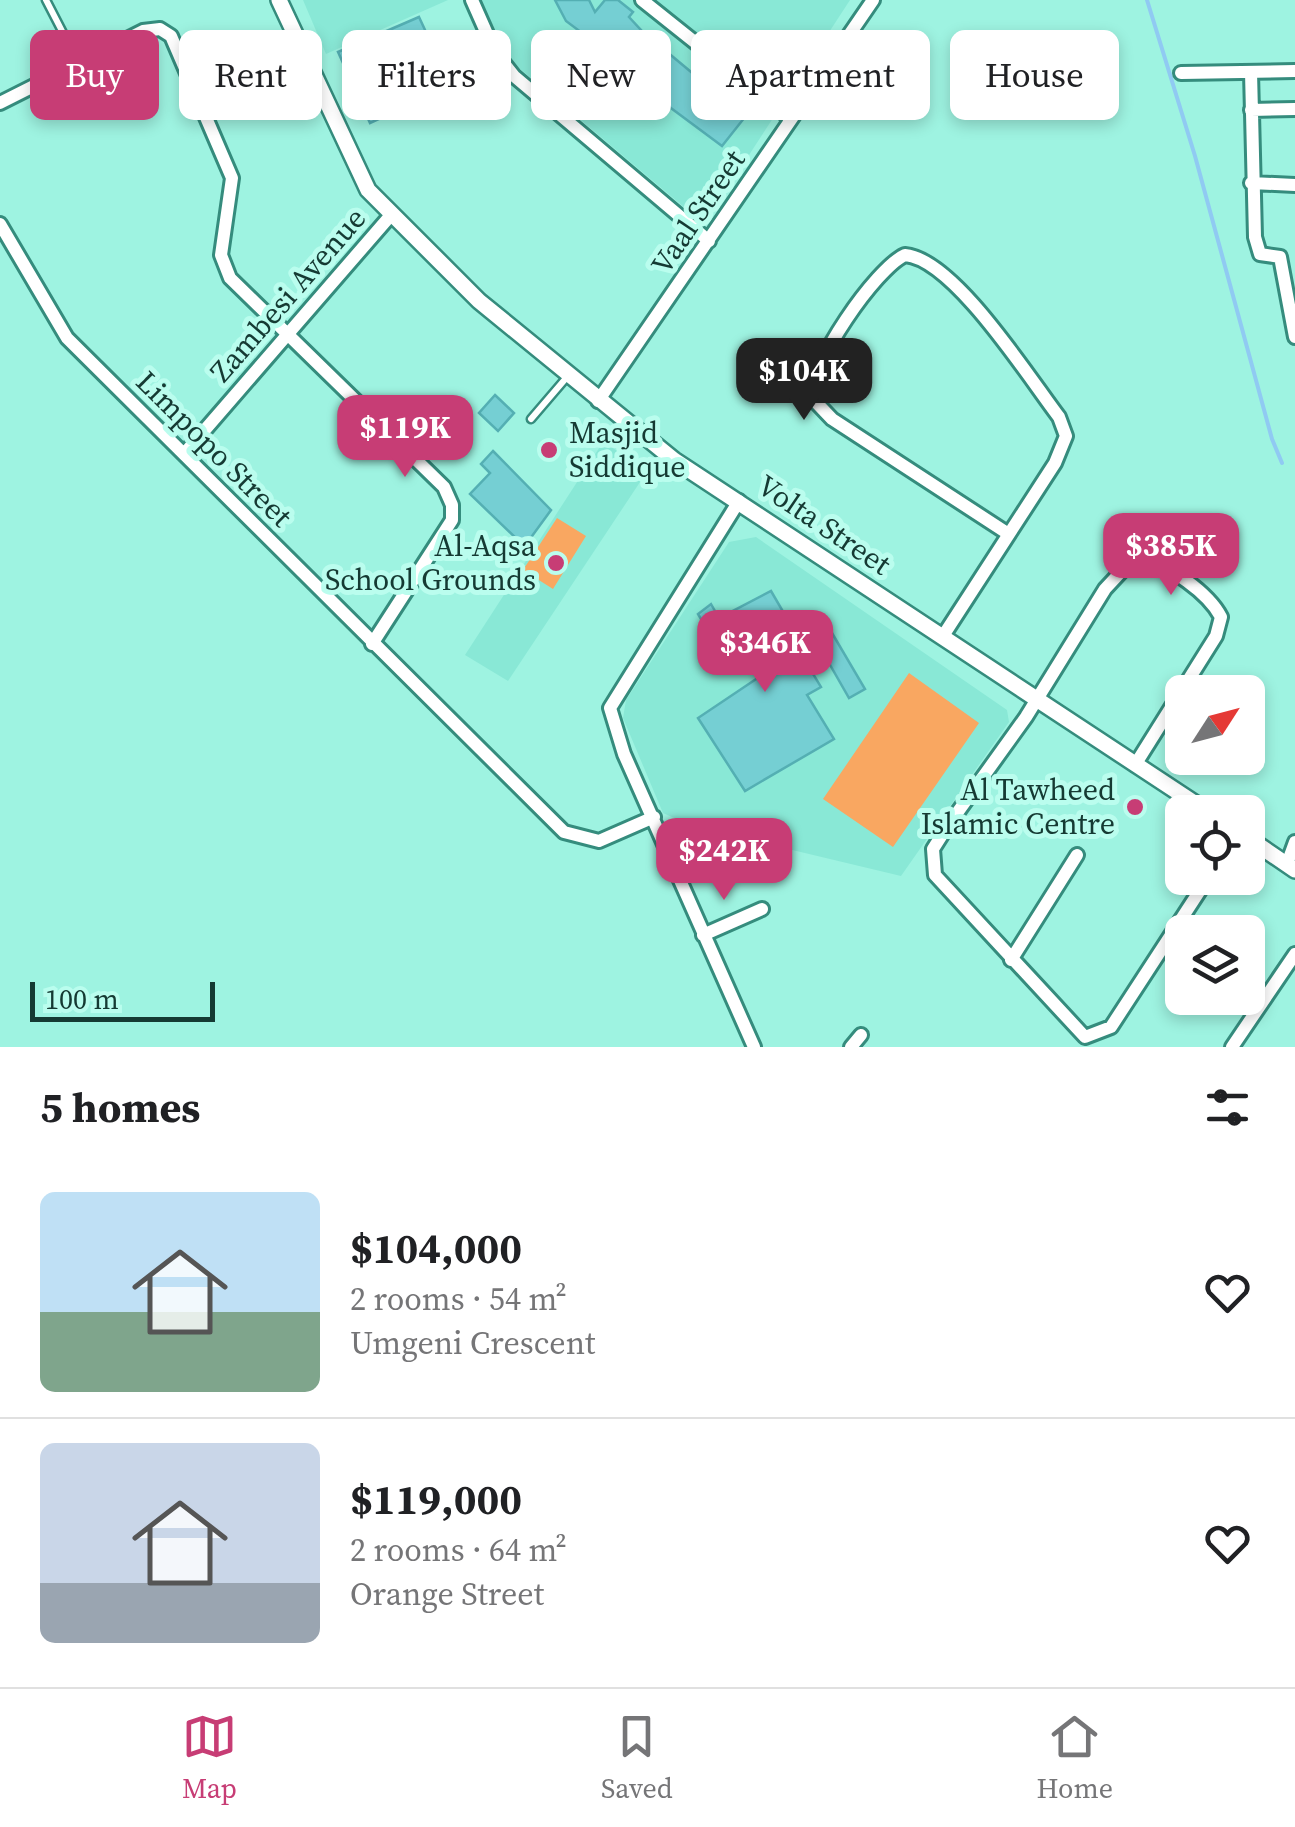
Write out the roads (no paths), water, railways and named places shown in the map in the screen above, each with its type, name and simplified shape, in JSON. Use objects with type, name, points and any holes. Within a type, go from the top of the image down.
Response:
[{"type":"street","name":"Volta Street","points":[[279,0],[352,160],[390,215],[479,301],[567,377],[674,460],[1182,795]]},
{"type":"street","points":[[472,0],[495,52],[514,76],[709,240]]},
{"type":"street","points":[[642,0],[691,39]]},
{"type":"street","name":"Vaal Street","points":[[852,30],[872,0]]},
{"type":"street","points":[[152,30],[160,29],[175,42],[232,178],[222,242],[225,268],[235,286],[444,488],[452,505],[448,529],[372,644]]},
{"type":"street","points":[[1180,73],[1295,71]]},
{"type":"street","points":[[1251,72],[1251,184],[1258,250],[1263,257],[1295,257]]},
{"type":"street","points":[[0,104],[30,89]]},
{"type":"street","points":[[1251,110],[1295,109]]},
{"type":"street","name":"Vaal Street","points":[[598,401],[790,120]]},
{"type":"street","points":[[1251,184],[1295,185]]},
{"type":"street","name":"Zambesi Avenue","points":[[184,454],[390,215]]},
{"type":"street","name":"Limpopo Street","points":[[0,224],[67,338],[564,832],[599,841],[654,817]]},
{"type":"street","points":[[943,636],[1066,442],[1062,424],[964,296],[928,262],[905,255],[878,278],[834,340],[813,380],[812,398],[832,419],[1007,533]]},
{"type":"street","points":[[1280,257],[1294,332]]},
{"type":"street","points":[[739,501],[610,708],[624,754],[754,1047]]},
{"type":"street","points":[[1135,764],[1220,626],[1220,613],[1213,604],[1152,560],[1132,560],[1106,589],[1037,699],[947,827],[932,862],[946,891],[1085,1037],[1111,1028],[1197,895]]},
{"type":"street","points":[[1265,849],[1291,867],[1295,842]]},
{"type":"street","points":[[1011,960],[1077,855]]},
{"type":"street","points":[[703,935],[762,909]]},
{"type":"street","points":[[1232,1047],[1295,954]]},
{"type":"street","points":[[851,1047],[861,1035]]},
{"type":"lane","points":[[46,0],[61,30]]},
{"type":"lane","points":[[531,418],[567,377]]},
{"type":"waterway","points":[[1147,0],[1282,463]]},
{"type":"place","name":"Masjid Siddique","points":[[549,450]]},
{"type":"place","name":"Al-Aqsa School Grounds","points":[[556,563]]},
{"type":"place","name":"Al Tawheed Islamic Centre","points":[[1135,807]]}]
